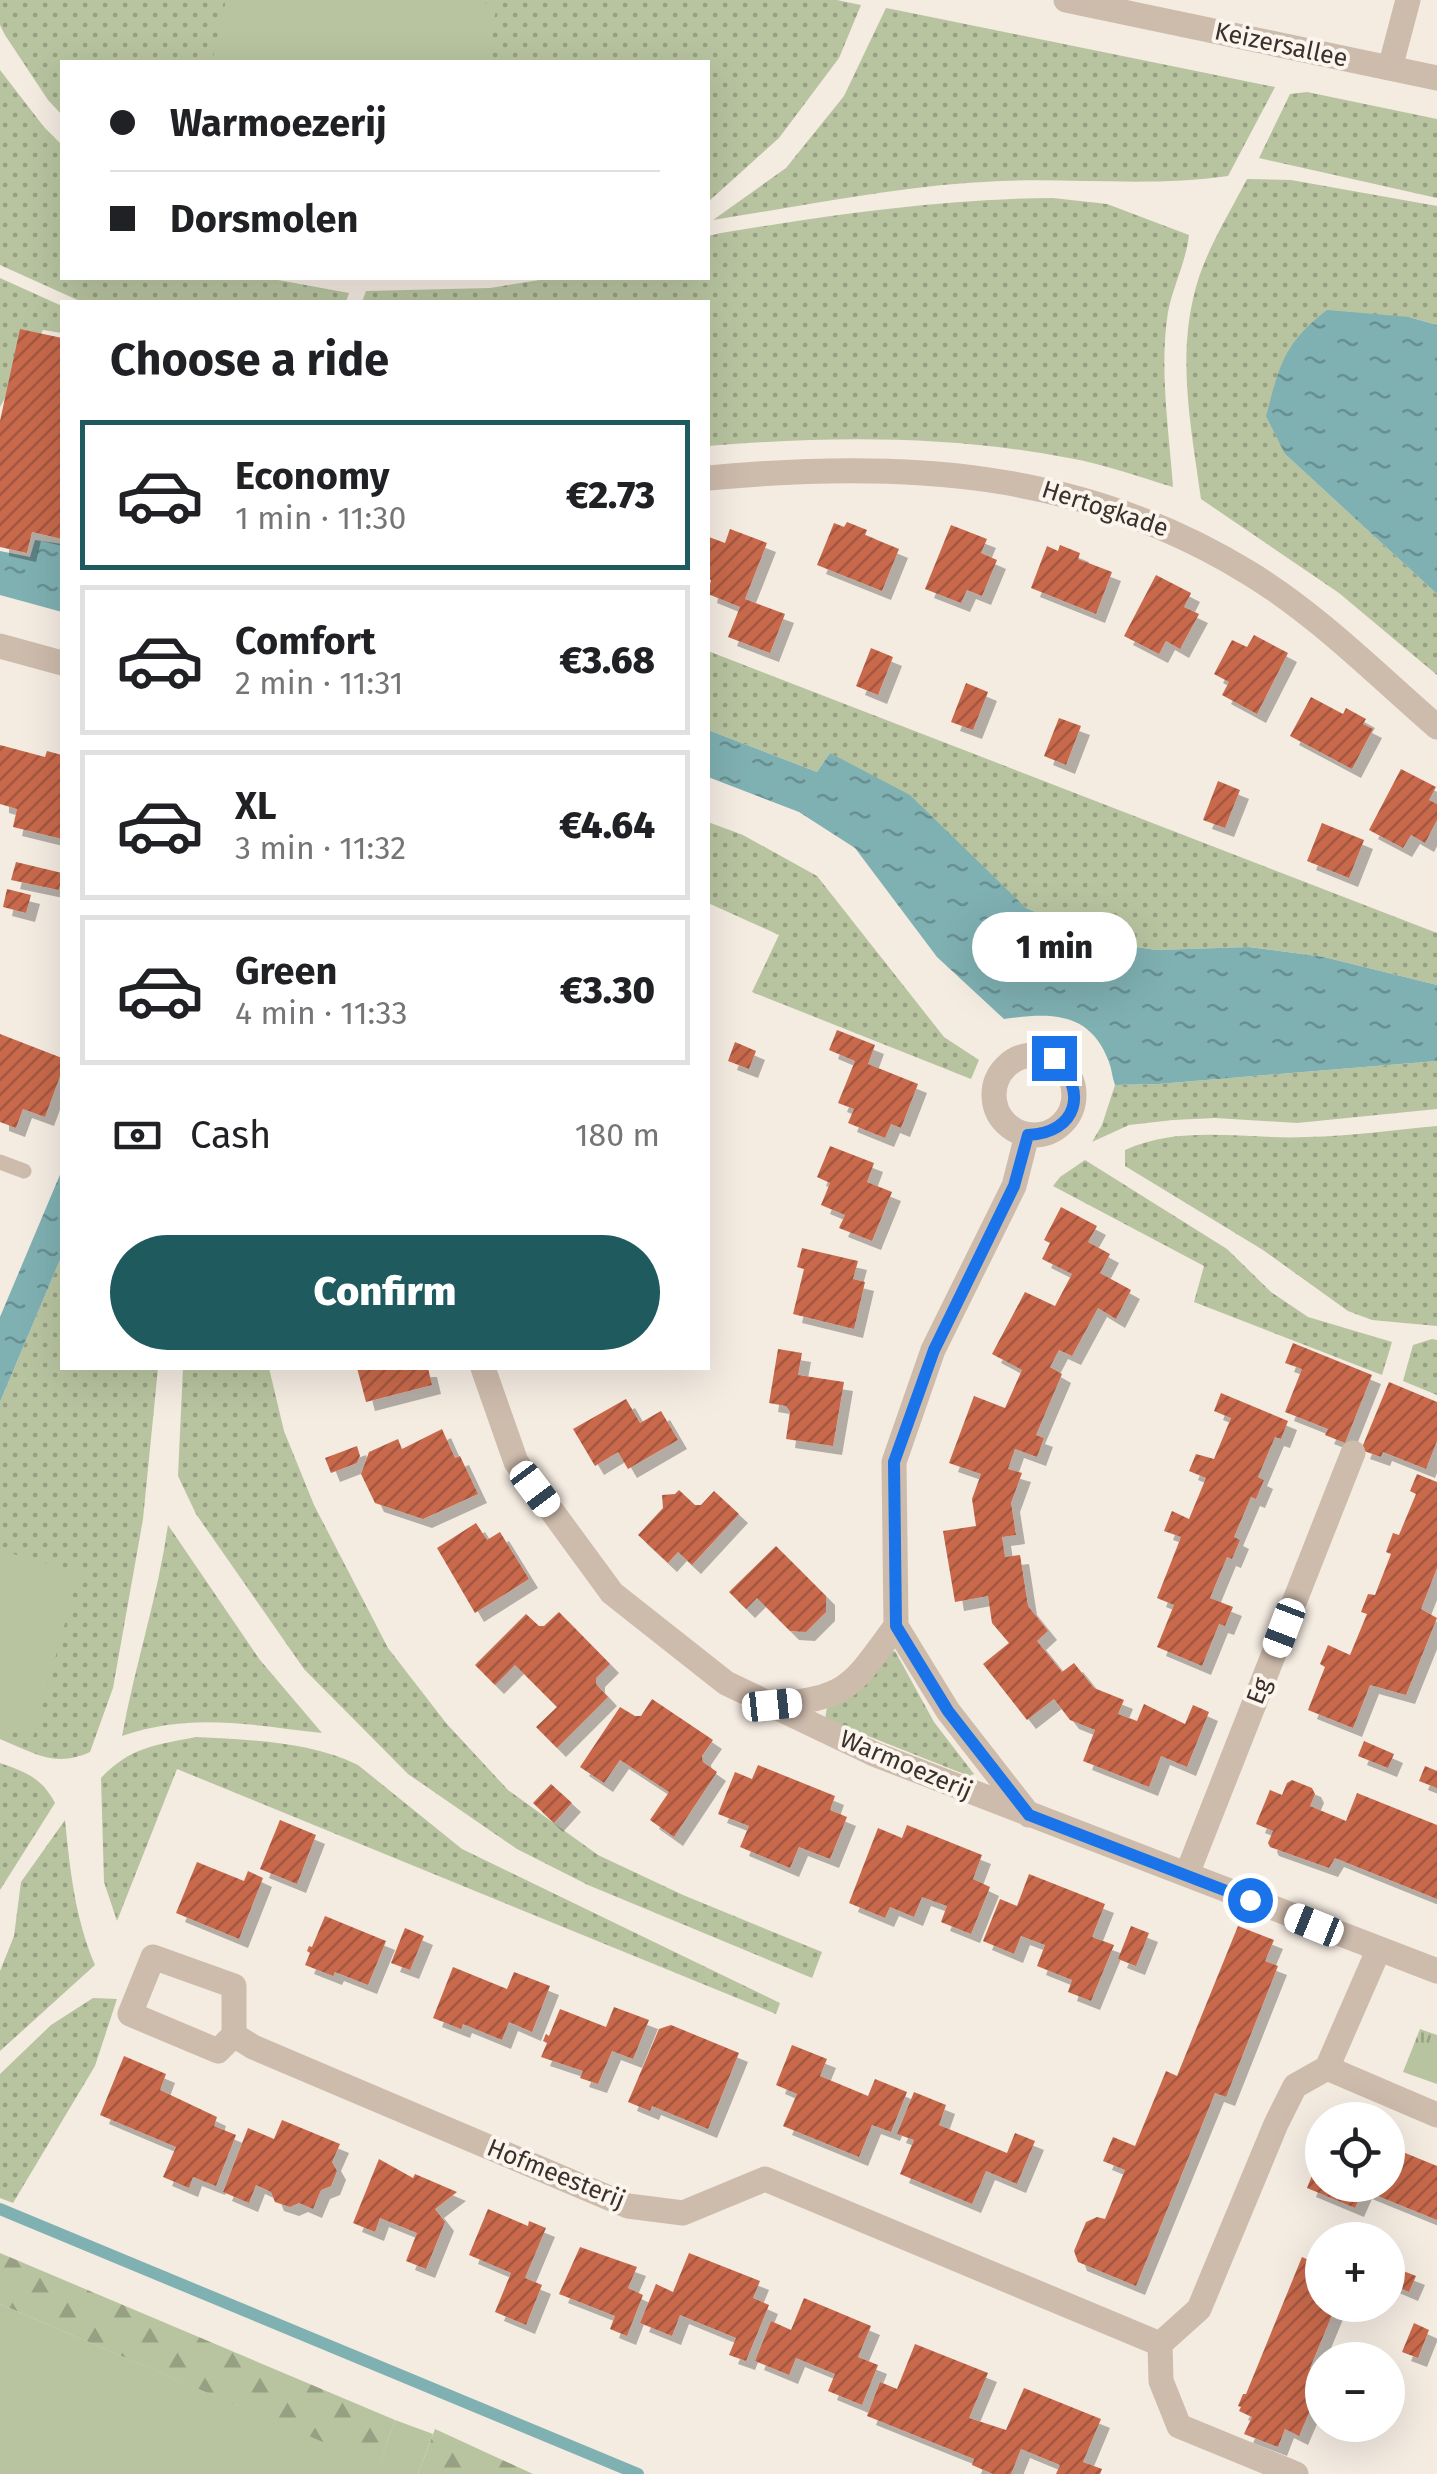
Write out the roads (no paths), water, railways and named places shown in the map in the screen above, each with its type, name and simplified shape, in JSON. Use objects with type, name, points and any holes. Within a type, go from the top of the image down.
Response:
[{"type":"street","name":"Keizersallee","points":[[1066,0],[1437,78]]},
{"type":"street","points":[[1390,68],[1408,0]]},
{"type":"street","name":"Hertogkade","points":[[710,478],[842,470],[932,474],[1040,487],[1100,503],[1178,533],[1252,574],[1303,612],[1437,727]]},
{"type":"street","points":[[0,646],[60,662]]},
{"type":"street","points":[[1028,1135],[1014,1186],[934,1350],[894,1462],[896,1626],[948,1711],[1029,1815]]},
{"type":"street","name":"Warmoezerij","points":[[484,1370],[516,1462],[612,1594],[726,1683],[874,1754],[1437,1971]]},
{"type":"street","name":"Eg","points":[[1187,1874],[1352,1453]]},
{"type":"street","name":"Warmoezerij","points":[[772,1705],[832,1695],[858,1678],[896,1626]]},
{"type":"street","points":[[1296,2474],[1179,2426],[1160,2381],[1160,2344],[1198,2309],[1295,2086],[1327,2068],[1378,1951]]},
{"type":"street","name":"Hofmeesterij","points":[[234,2035],[628,2206],[683,2213],[765,2179],[1160,2344]]},
{"type":"street","points":[[1327,2068],[1437,2115]]},
{"type":"lane","points":[[0,1162],[24,1171]]},
{"type":"water","points":[[1327,310],[1409,317],[1437,325],[1437,594],[1285,454],[1266,416],[1285,357],[1301,334]]},
{"type":"water","points":[[35,540],[60,544],[60,611],[0,595],[0,551],[30,557]]},
{"type":"water","points":[[710,731],[817,772],[830,753],[910,795],[1026,908],[1110,943],[1156,950],[1249,947],[1324,957],[1437,985],[1437,1061],[1115,1085],[1109,1062],[1091,1032],[1052,1016],[1004,1019],[937,957],[855,848],[799,812],[710,778]]},
{"type":"water","points":[[60,1175],[60,1260],[0,1402],[0,1317]]},
{"type":"waterway","points":[[0,2209],[638,2474]]}]
